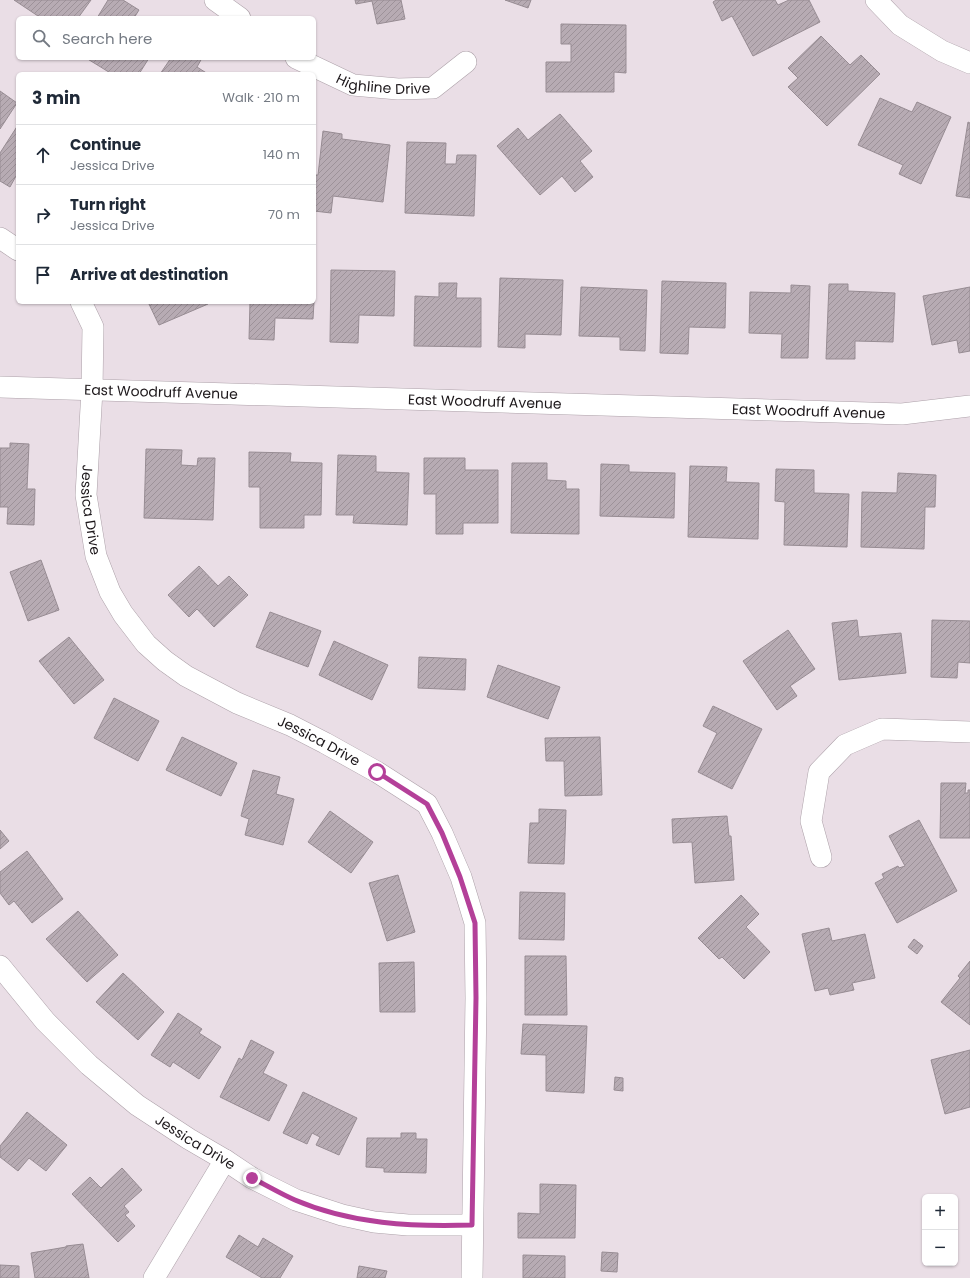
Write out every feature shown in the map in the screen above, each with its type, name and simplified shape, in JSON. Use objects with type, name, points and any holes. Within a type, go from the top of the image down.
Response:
[{"type":"street","points":[[215,0],[237,16]]},
{"type":"street","points":[[876,0],[900,25],[942,51],[970,63]]},
{"type":"street","name":"Highline Drive","points":[[300,60],[353,85],[398,89],[434,88],[466,62]]},
{"type":"street","points":[[0,238],[16,249]]},
{"type":"street","name":"Jessica Drive","points":[[2,973],[45,1021],[89,1065],[137,1105],[252,1178],[296,1200],[342,1216],[374,1222],[472,1225],[476,998],[475,923],[460,877],[442,833],[427,804],[377,772],[326,743],[290,725],[237,703],[186,676],[165,661],[146,644],[122,614],[110,592],[96,556],[86,495],[92,390],[93,327],[81,304]]},
{"type":"street","name":"East Woodruff Avenue","points":[[0,387],[902,414],[970,406]]},
{"type":"street","points":[[820,857],[811,821],[819,772],[845,744],[882,730],[970,732]]},
{"type":"street","points":[[154,1278],[225,1160]]},
{"type":"street","points":[[472,1225],[472,1278]]},
{"type":"building","points":[[14,0],[91,0],[79,16],[38,16]]},
{"type":"building","points":[[108,0],[123,0],[139,10],[135,16],[98,16]]},
{"type":"building","points":[[355,0],[401,0],[405,19],[377,24],[372,1],[356,4]]},
{"type":"building","points":[[505,0],[531,0],[528,8]]},
{"type":"building","points":[[716,0],[775,0],[778,5],[789,0],[809,0],[820,22],[753,56],[732,16],[722,21],[713,2]]},
{"type":"building","points":[[561,24],[626,25],[626,73],[614,72],[614,92],[546,92],[546,62],[571,62],[571,44],[561,44]]},
{"type":"building","points":[[821,36],[850,65],[861,55],[880,74],[827,126],[788,87],[798,78],[788,68]]},
{"type":"building","points":[[89,60],[148,60],[140,72],[109,72]]},
{"type":"building","points":[[170,60],[201,60],[197,67],[205,72],[161,72]]},
{"type":"building","points":[[0,91],[16,102],[16,105],[0,129]]},
{"type":"building","points":[[880,98],[912,112],[917,102],[951,117],[921,184],[899,174],[903,165],[858,145]]},
{"type":"building","points":[[560,114],[592,151],[580,161],[593,177],[575,192],[562,176],[540,195],[497,146],[518,128],[528,140]]},
{"type":"building","points":[[968,122],[970,123],[970,198],[956,196]]},
{"type":"building","points":[[16,128],[16,176],[10,187],[0,181],[0,153]]},
{"type":"building","points":[[323,131],[342,134],[342,139],[390,145],[383,202],[333,196],[331,213],[316,211],[316,175],[318,175]]},
{"type":"building","points":[[407,142],[446,143],[445,164],[456,164],[457,155],[476,155],[474,216],[405,213]]},
{"type":"building","points":[[331,270],[395,271],[394,316],[359,315],[358,343],[330,342]]},
{"type":"building","points":[[500,278],[563,280],[561,335],[525,334],[525,348],[498,347]]},
{"type":"building","points":[[662,281],[726,283],[725,328],[689,327],[688,354],[660,353]]},
{"type":"building","points":[[439,283],[457,283],[456,298],[481,298],[481,347],[414,346],[415,296],[439,297]]},
{"type":"building","points":[[829,284],[848,284],[848,291],[895,293],[893,342],[855,341],[855,359],[826,359]]},
{"type":"building","points":[[791,285],[810,286],[808,358],[781,358],[782,334],[749,333],[750,292],[791,293]]},
{"type":"building","points":[[581,287],[647,290],[645,351],[620,350],[620,337],[579,336]]},
{"type":"building","points":[[970,287],[970,351],[959,353],[957,340],[932,345],[923,296]]},
{"type":"building","points":[[149,304],[208,304],[159,325]]},
{"type":"building","points":[[250,304],[314,304],[313,319],[275,318],[274,340],[249,339]]},
{"type":"building","points":[[10,443],[29,444],[27,489],[35,489],[34,525],[7,524],[8,507],[0,507],[0,448],[10,448]]},
{"type":"building","points":[[146,449],[182,450],[181,465],[197,466],[198,458],[215,458],[213,520],[144,518]]},
{"type":"building","points":[[249,452],[291,453],[290,462],[322,463],[321,515],[304,515],[304,528],[260,528],[260,487],[249,487]]},
{"type":"building","points":[[338,455],[376,456],[376,472],[409,473],[407,525],[353,523],[354,515],[336,515]]},
{"type":"building","points":[[424,458],[465,458],[465,470],[498,470],[498,523],[463,523],[463,534],[436,534],[436,494],[424,494]]},
{"type":"building","points":[[512,463],[547,463],[547,480],[566,481],[566,489],[579,489],[579,534],[511,533]]},
{"type":"building","points":[[601,464],[629,465],[629,472],[675,473],[674,518],[600,516]]},
{"type":"building","points":[[690,466],[727,467],[726,482],[759,483],[758,539],[688,537]]},
{"type":"building","points":[[776,469],[814,470],[814,493],[849,494],[847,547],[784,545],[785,502],[775,501]]},
{"type":"building","points":[[898,473],[936,475],[935,507],[925,507],[924,549],[861,547],[862,492],[897,493]]},
{"type":"building","points":[[41,560],[59,610],[28,621],[10,572]]},
{"type":"building","points":[[199,566],[218,586],[229,576],[248,595],[214,627],[197,609],[189,617],[168,595]]},
{"type":"building","points":[[270,612],[321,631],[308,667],[256,647]]},
{"type":"building","points":[[857,620],[859,637],[901,633],[906,673],[839,680],[832,623]]},
{"type":"building","points":[[932,620],[970,621],[970,663],[958,662],[957,678],[931,677]]},
{"type":"building","points":[[788,630],[815,669],[790,686],[797,696],[777,710],[743,661]]},
{"type":"building","points":[[69,637],[104,680],[74,704],[39,661]]},
{"type":"building","points":[[334,641],[388,665],[372,700],[319,675]]},
{"type":"building","points":[[419,657],[466,659],[465,690],[418,688]]},
{"type":"building","points":[[498,665],[560,687],[548,719],[487,697]]},
{"type":"building","points":[[114,698],[159,721],[138,761],[94,738]]},
{"type":"building","points":[[713,706],[762,729],[732,789],[698,772],[717,733],[703,726]]},
{"type":"building","points":[[182,737],[237,763],[221,796],[166,770]]},
{"type":"building","points":[[600,737],[602,795],[565,796],[564,761],[546,761],[545,738]]},
{"type":"building","points":[[253,770],[280,777],[276,794],[294,799],[283,845],[245,835],[249,819],[241,816]]},
{"type":"building","points":[[941,783],[966,783],[965,793],[968,793],[968,790],[970,790],[970,838],[940,838]]},
{"type":"building","points":[[539,809],[566,810],[564,864],[528,863],[530,823],[539,823]]},
{"type":"building","points":[[330,811],[373,842],[351,873],[308,842]]},
{"type":"building","points":[[727,816],[729,836],[731,836],[734,880],[695,883],[692,842],[673,843],[672,819]]},
{"type":"building","points":[[919,820],[957,891],[897,923],[875,883],[884,878],[882,874],[898,866],[899,868],[905,866],[889,836]]},
{"type":"building","points":[[0,830],[9,841],[0,849]]},
{"type":"building","points":[[27,851],[63,899],[32,923],[14,901],[9,905],[0,893],[0,872]]},
{"type":"building","points":[[398,875],[415,932],[387,941],[369,883]]},
{"type":"building","points":[[520,892],[565,893],[564,940],[519,939]]},
{"type":"building","points":[[741,895],[759,914],[746,927],[770,952],[744,979],[722,957],[719,959],[698,938]]},
{"type":"building","points":[[78,911],[118,955],[87,982],[46,939]]},
{"type":"building","points":[[829,928],[832,941],[865,934],[875,978],[852,983],[854,990],[830,995],[828,988],[815,991],[802,934]]},
{"type":"building","points":[[914,939],[923,946],[917,954],[908,947]]},
{"type":"building","points":[[525,956],[566,956],[567,1015],[525,1015]]},
{"type":"building","points":[[970,961],[970,1025],[941,1002],[960,978],[958,976]]},
{"type":"building","points":[[414,962],[415,1012],[380,1012],[379,963]]},
{"type":"building","points":[[123,973],[164,1012],[138,1040],[96,1002]]},
{"type":"building","points":[[178,1013],[202,1029],[199,1033],[221,1047],[199,1079],[173,1062],[170,1067],[151,1055]]},
{"type":"building","points":[[523,1024],[587,1026],[584,1093],[546,1091],[546,1055],[521,1054]]},
{"type":"building","points":[[251,1040],[274,1052],[263,1073],[287,1085],[269,1121],[220,1097],[239,1058],[242,1060]]},
{"type":"building","points":[[970,1050],[970,1107],[945,1114],[931,1060]]},
{"type":"building","points":[[615,1077],[623,1078],[623,1091],[614,1090]]},
{"type":"building","points":[[303,1092],[357,1118],[339,1155],[316,1145],[320,1137],[312,1133],[307,1144],[283,1133]]},
{"type":"building","points":[[27,1112],[67,1145],[46,1171],[29,1158],[18,1171],[0,1157],[0,1146]]},
{"type":"building","points":[[401,1133],[416,1133],[416,1139],[427,1139],[426,1173],[384,1172],[384,1168],[366,1167],[367,1138],[401,1138]]},
{"type":"building","points":[[122,1168],[142,1190],[124,1206],[129,1212],[125,1215],[135,1226],[118,1242],[72,1194],[90,1177],[101,1188]]},
{"type":"building","points":[[540,1184],[576,1185],[575,1238],[518,1238],[518,1213],[540,1214]]},
{"type":"building","points":[[239,1235],[258,1247],[263,1238],[293,1256],[280,1278],[262,1278],[226,1257]]},
{"type":"building","points":[[83,1244],[89,1278],[35,1278],[31,1253]]},
{"type":"building","points":[[602,1252],[618,1253],[617,1272],[601,1271]]},
{"type":"building","points":[[523,1255],[565,1256],[565,1278],[523,1278]]},
{"type":"building","points":[[0,1265],[19,1266],[19,1278],[0,1278]]},
{"type":"building","points":[[359,1266],[387,1271],[385,1278],[357,1278]]},
{"type":"route","points":[[252,1178],[296,1200],[342,1216],[374,1222],[453,1226],[472,1225],[476,998],[475,923],[460,877],[442,833],[427,804],[377,772]]}]
